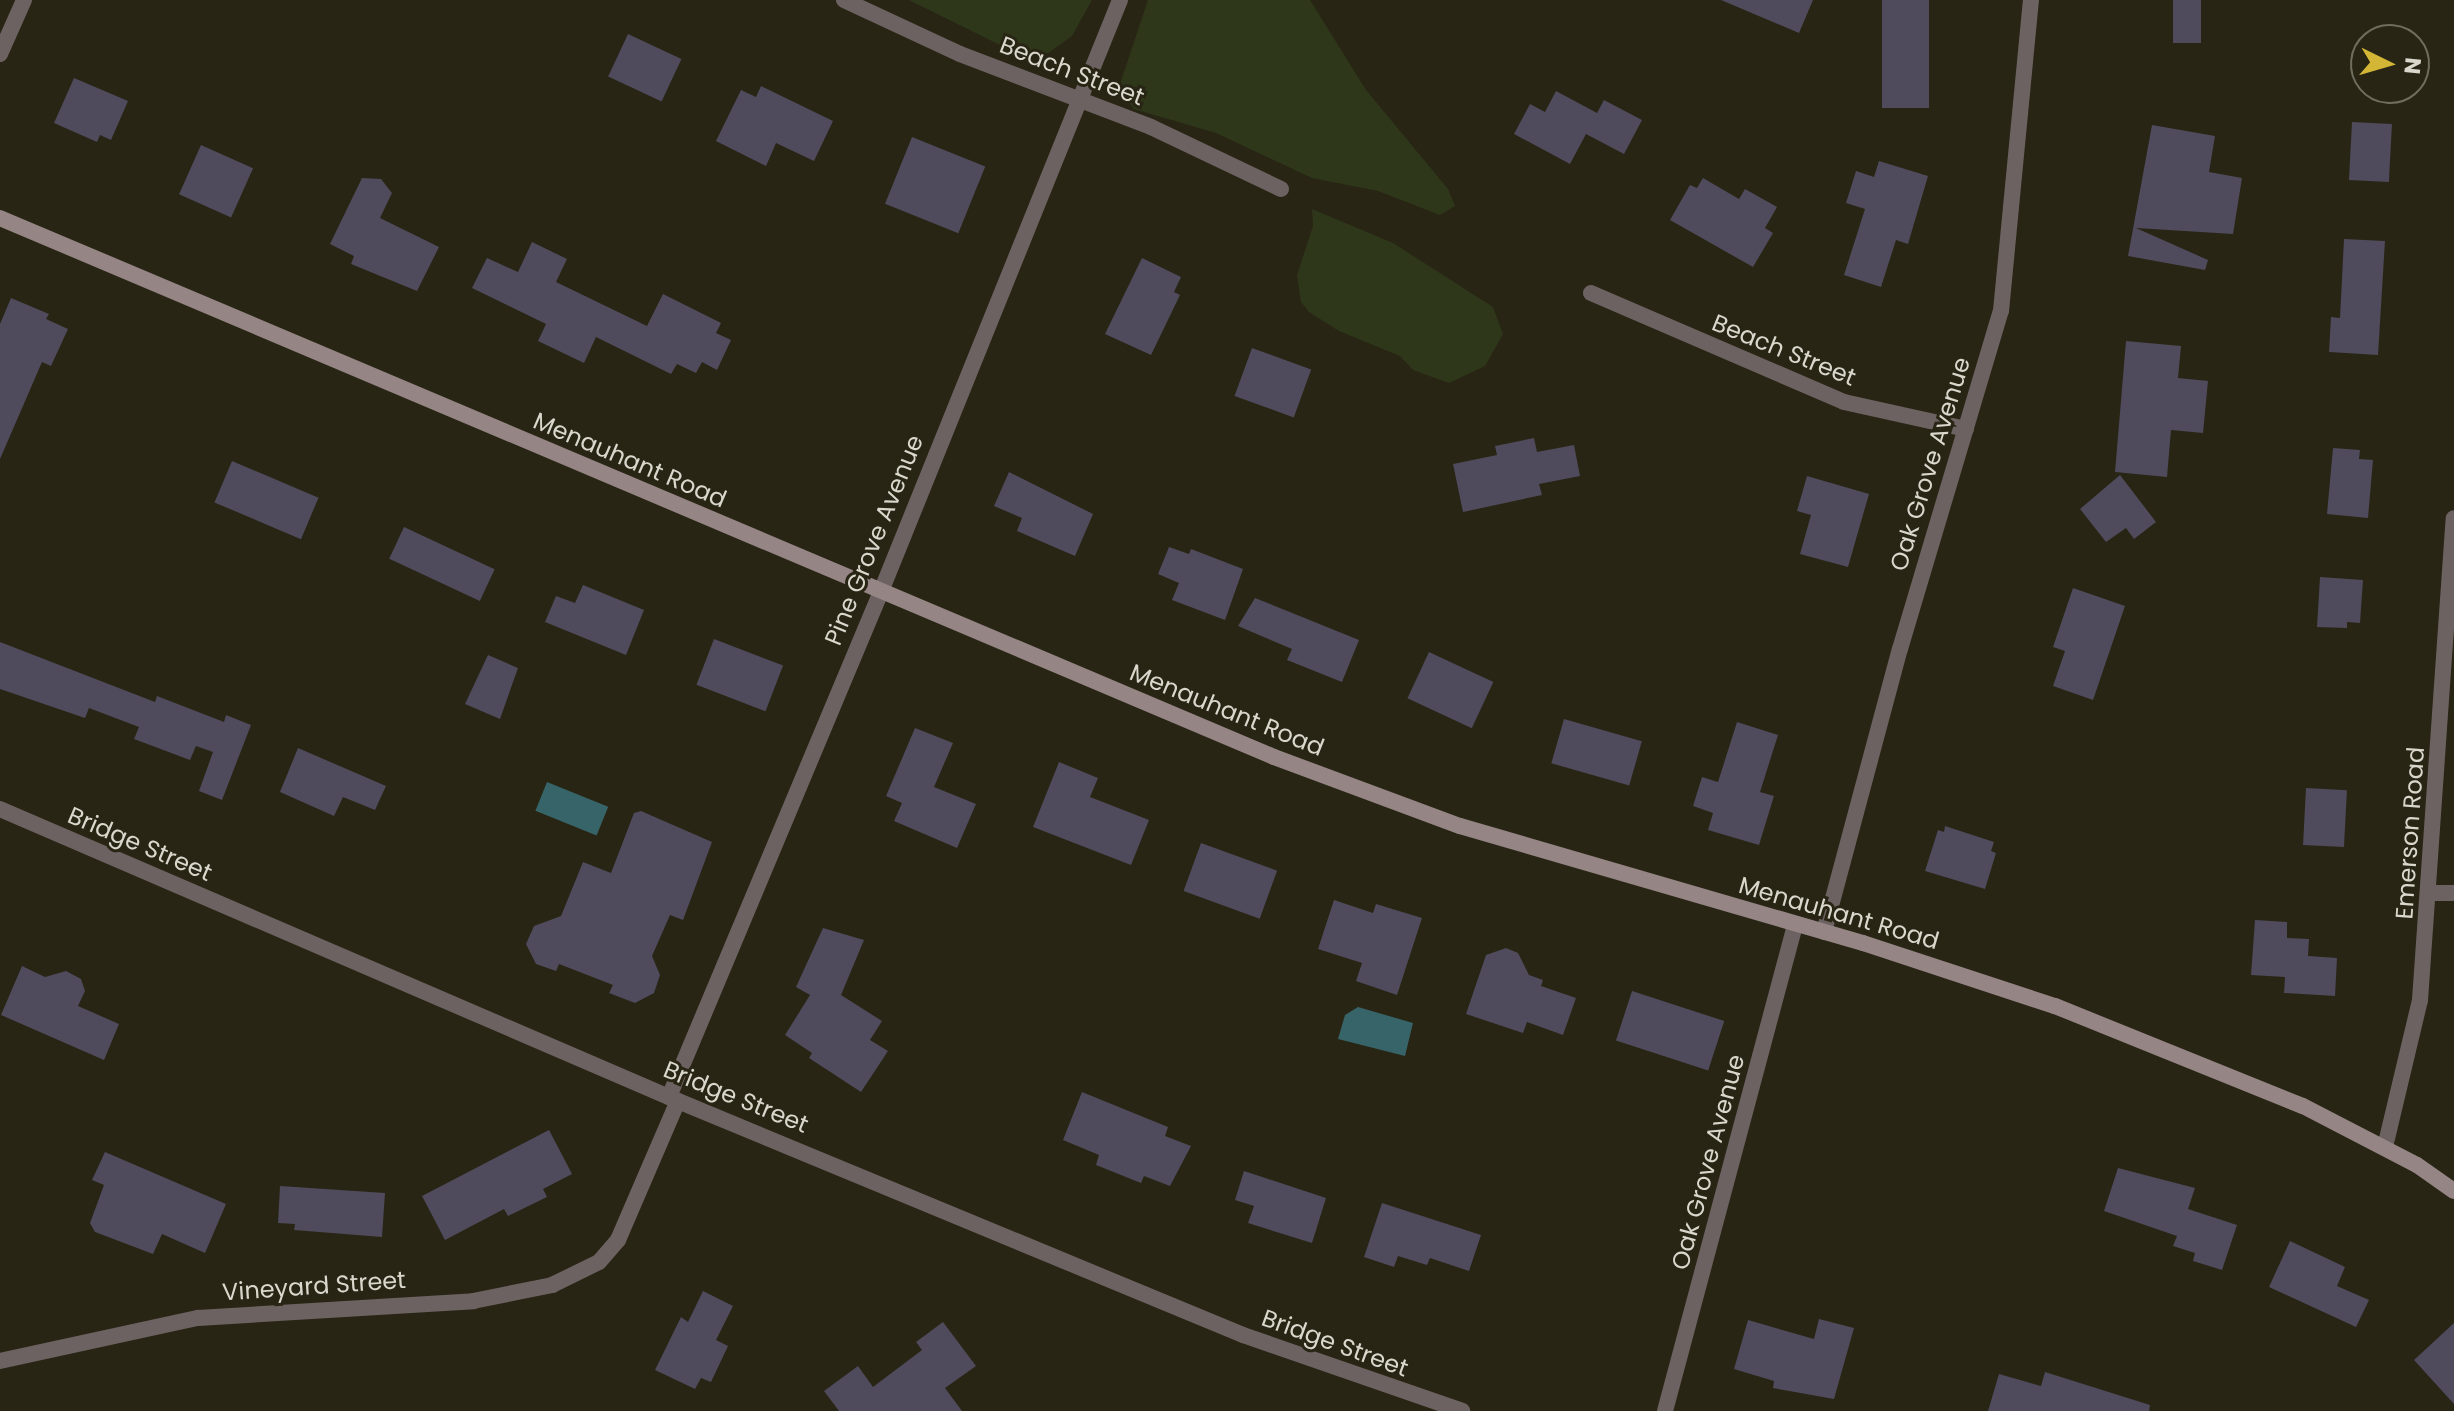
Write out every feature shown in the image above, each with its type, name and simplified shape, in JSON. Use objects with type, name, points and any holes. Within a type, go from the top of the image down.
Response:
[{"type":"main road","name":"Menauhant Road","points":[[0,218],[880,594],[1274,757],[1460,826],[1824,932],[2070,1011],[2303,1106],[2385,1147],[2454,1191]]},
{"type":"street","points":[[0,54],[24,0]]},
{"type":"street","name":"Beach Street","points":[[844,0],[960,54],[1078,99],[1281,189]]},
{"type":"street","name":"Pine Grove Avenue","points":[[618,1240],[1120,0]]},
{"type":"street","name":"Oak Grove Avenue","points":[[1824,932],[2001,311],[2031,0]]},
{"type":"street","name":"Beach Street","points":[[1591,293],[1844,402],[1966,429]]},
{"type":"street","name":"Emerson Road","points":[[2385,1147],[2420,1000],[2431,893],[2454,518]]},
{"type":"street","name":"Bridge Street","points":[[0,809],[674,1099],[1243,1335],[1462,1411]]},
{"type":"street","points":[[2431,893],[2454,893]]},
{"type":"street","name":"Oak Grove Avenue","points":[[1665,1411],[1795,925]]},
{"type":"street","name":"Vineyard Street","points":[[0,1361],[198,1318],[524,1293],[581,1273],[618,1240]]},
{"type":"green space","points":[[909,0],[1092,0],[1072,36],[1044,56],[1000,45]]},
{"type":"green space","points":[[1148,0],[1310,0],[1366,90],[1448,189],[1455,206],[1440,215],[1378,191],[1312,178],[1216,133],[1134,109],[1118,90]]},
{"type":"green space","points":[[1312,209],[1393,243],[1493,307],[1503,334],[1485,366],[1449,383],[1413,370],[1400,356],[1339,331],[1309,312],[1301,302],[1297,275],[1313,226]]},
{"type":"water","points":[[547,782],[608,807],[597,835],[535,811]]},
{"type":"water","points":[[1358,1007],[1413,1023],[1405,1056],[1338,1039],[1345,1015]]},
{"type":"building","points":[[1721,0],[1813,0],[1799,33]]},
{"type":"building","points":[[1882,0],[1929,0],[1929,108],[1882,108]]},
{"type":"building","points":[[2173,0],[2201,0],[2201,43],[2173,43]]},
{"type":"building","points":[[628,34],[681,59],[662,102],[608,77]]},
{"type":"building","points":[[74,78],[128,101],[111,140],[100,135],[97,142],[54,123]]},
{"type":"building","points":[[761,86],[833,121],[814,161],[776,143],[766,166],[716,141],[741,90],[756,97]]},
{"type":"building","points":[[1556,91],[1597,113],[1604,100],[1642,120],[1624,154],[1586,134],[1570,164],[1514,134],[1530,104],[1545,112]]},
{"type":"building","points":[[2352,122],[2392,124],[2389,182],[2349,180]]},
{"type":"building","points":[[2152,125],[2215,136],[2209,172],[2242,178],[2233,234],[2136,228],[2208,260],[2205,270],[2128,256]]},
{"type":"building","points":[[912,137],[985,167],[958,233],[885,204]]},
{"type":"building","points":[[201,145],[253,168],[231,218],[179,194]]},
{"type":"building","points":[[1879,161],[1928,176],[1908,244],[1896,240],[1881,287],[1844,275],[1865,209],[1846,203],[1856,171],[1874,177]]},
{"type":"building","points":[[362,178],[381,179],[392,193],[380,218],[439,247],[417,291],[351,264],[354,256],[330,244]]},
{"type":"building","points":[[1703,178],[1739,199],[1745,189],[1777,207],[1765,228],[1773,233],[1753,267],[1670,220],[1690,185],[1697,188]]},
{"type":"building","points":[[2344,239],[2385,241],[2378,355],[2329,352],[2331,317],[2340,318]]},
{"type":"building","points":[[532,242],[567,259],[556,282],[647,326],[663,294],[721,323],[716,333],[731,340],[717,370],[702,362],[696,373],[677,364],[671,374],[596,337],[584,363],[538,341],[546,324],[472,288],[487,258],[518,272]]},
{"type":"building","points":[[1142,258],[1181,277],[1174,292],[1180,295],[1151,355],[1105,334]]},
{"type":"building","points":[[11,298],[49,314],[46,319],[68,329],[51,366],[42,362],[0,459],[0,324]]},
{"type":"building","points":[[2126,341],[2181,346],[2178,378],[2208,381],[2203,433],[2171,430],[2167,477],[2115,472]]},
{"type":"building","points":[[1252,348],[1311,370],[1294,417],[1235,396]]},
{"type":"building","points":[[1534,438],[1537,452],[1574,445],[1580,476],[1539,484],[1542,495],[1463,512],[1453,464],[1497,455],[1495,446]]},
{"type":"building","points":[[2333,448],[2360,450],[2359,459],[2373,460],[2368,518],[2327,514]]},
{"type":"building","points":[[232,461],[319,498],[301,539],[214,502]]},
{"type":"building","points":[[1009,472],[1093,514],[1075,556],[1017,531],[1022,518],[994,506]]},
{"type":"building","points":[[2120,475],[2156,522],[2134,539],[2126,528],[2106,542],[2080,509]]},
{"type":"building","points":[[1807,476],[1869,494],[1848,567],[1800,554],[1811,515],[1797,511]]},
{"type":"building","points":[[404,527],[495,569],[480,601],[389,559]]},
{"type":"building","points":[[1169,547],[1189,554],[1191,549],[1243,569],[1225,620],[1172,600],[1179,583],[1158,574]]},
{"type":"building","points":[[2320,577],[2363,580],[2360,623],[2347,622],[2347,628],[2317,627]]},
{"type":"building","points":[[583,585],[644,610],[626,655],[545,622],[556,596],[575,603]]},
{"type":"building","points":[[2073,588],[2125,606],[2093,700],[2053,686],[2065,651],[2053,647]]},
{"type":"building","points":[[1255,598],[1359,640],[1342,682],[1287,660],[1292,649],[1238,626]]},
{"type":"building","points":[[714,639],[783,666],[766,711],[696,685]]},
{"type":"building","points":[[0,642],[155,702],[157,696],[224,722],[226,715],[251,725],[222,800],[199,791],[213,752],[196,746],[190,760],[134,739],[139,727],[89,708],[85,718],[0,689]]},
{"type":"building","points":[[1429,652],[1493,682],[1472,728],[1407,698]]},
{"type":"building","points":[[488,655],[518,668],[500,719],[465,704]]},
{"type":"building","points":[[1564,719],[1642,741],[1629,786],[1551,763]]},
{"type":"building","points":[[1737,722],[1778,735],[1760,792],[1774,796],[1759,845],[1708,830],[1713,813],[1693,806],[1702,777],[1718,782]]},
{"type":"building","points":[[915,728],[953,743],[934,787],[976,804],[957,848],[894,821],[902,803],[886,796]]},
{"type":"building","points":[[298,748],[386,786],[375,810],[343,797],[334,816],[280,792]]},
{"type":"building","points":[[1059,762],[1098,778],[1090,797],[1149,820],[1131,865],[1033,827]]},
{"type":"building","points":[[2306,788],[2347,790],[2344,847],[2303,845]]},
{"type":"building","points":[[641,811],[712,842],[683,920],[670,915],[652,956],[660,975],[654,993],[635,1003],[609,993],[613,985],[559,964],[556,971],[536,964],[526,944],[534,926],[561,916],[583,862],[611,873],[634,813]]},
{"type":"building","points":[[1945,826],[1994,842],[1991,851],[1996,853],[1985,889],[1925,871],[1938,830],[1944,832]]},
{"type":"building","points":[[1201,843],[1277,871],[1260,919],[1184,891]]},
{"type":"building","points":[[1334,900],[1373,913],[1376,904],[1422,918],[1397,995],[1356,981],[1362,963],[1318,949]]},
{"type":"building","points":[[2255,920],[2287,922],[2287,938],[2309,939],[2308,956],[2337,958],[2335,996],[2284,993],[2285,977],[2251,975]]},
{"type":"building","points":[[823,928],[864,940],[841,995],[882,1021],[870,1040],[888,1051],[861,1092],[809,1058],[812,1053],[785,1035],[810,995],[796,987]]},
{"type":"building","points":[[1506,948],[1518,953],[1529,975],[1543,980],[1541,986],[1576,998],[1563,1035],[1527,1022],[1523,1033],[1466,1014],[1486,955]]},
{"type":"building","points":[[22,966],[45,977],[66,971],[81,979],[85,991],[78,1006],[119,1024],[104,1060],[1,1015]]},
{"type":"building","points":[[1632,991],[1724,1021],[1708,1070],[1616,1040]]},
{"type":"building","points":[[1082,1092],[1168,1127],[1165,1136],[1191,1146],[1170,1186],[1144,1176],[1141,1183],[1096,1165],[1099,1155],[1063,1140]]},
{"type":"building","points":[[549,1130],[572,1174],[543,1189],[547,1197],[508,1216],[504,1209],[445,1240],[422,1196]]},
{"type":"building","points":[[105,1152],[226,1204],[205,1253],[162,1234],[153,1254],[95,1232],[90,1223],[104,1185],[92,1180]]},
{"type":"building","points":[[2118,1168],[2195,1188],[2188,1209],[2237,1225],[2222,1270],[2193,1261],[2195,1253],[2173,1246],[2177,1236],[2104,1211]]},
{"type":"building","points":[[1244,1171],[1326,1198],[1312,1243],[1248,1223],[1254,1206],[1235,1200]]},
{"type":"building","points":[[280,1186],[385,1193],[382,1237],[294,1230],[295,1224],[278,1223]]},
{"type":"building","points":[[1382,1203],[1481,1235],[1469,1271],[1430,1258],[1427,1265],[1398,1256],[1394,1267],[1364,1257]]},
{"type":"building","points":[[2290,1241],[2345,1267],[2337,1286],[2369,1300],[2356,1327],[2269,1287]]},
{"type":"building","points":[[703,1291],[733,1306],[716,1340],[728,1346],[711,1382],[701,1378],[695,1389],[655,1370],[681,1317],[688,1322]]},
{"type":"building","points":[[1819,1319],[1854,1328],[1834,1399],[1773,1388],[1774,1381],[1734,1369],[1748,1320],[1814,1339]]},
{"type":"building","points":[[943,1322],[976,1366],[945,1388],[962,1411],[839,1411],[824,1391],[858,1366],[873,1387],[922,1350],[916,1342]]},
{"type":"building","points":[[2454,1323],[2454,1404],[2414,1360]]},
{"type":"building","points":[[2045,1372],[2150,1405],[2149,1411],[1988,1411],[1999,1374],[2041,1386]]}]
